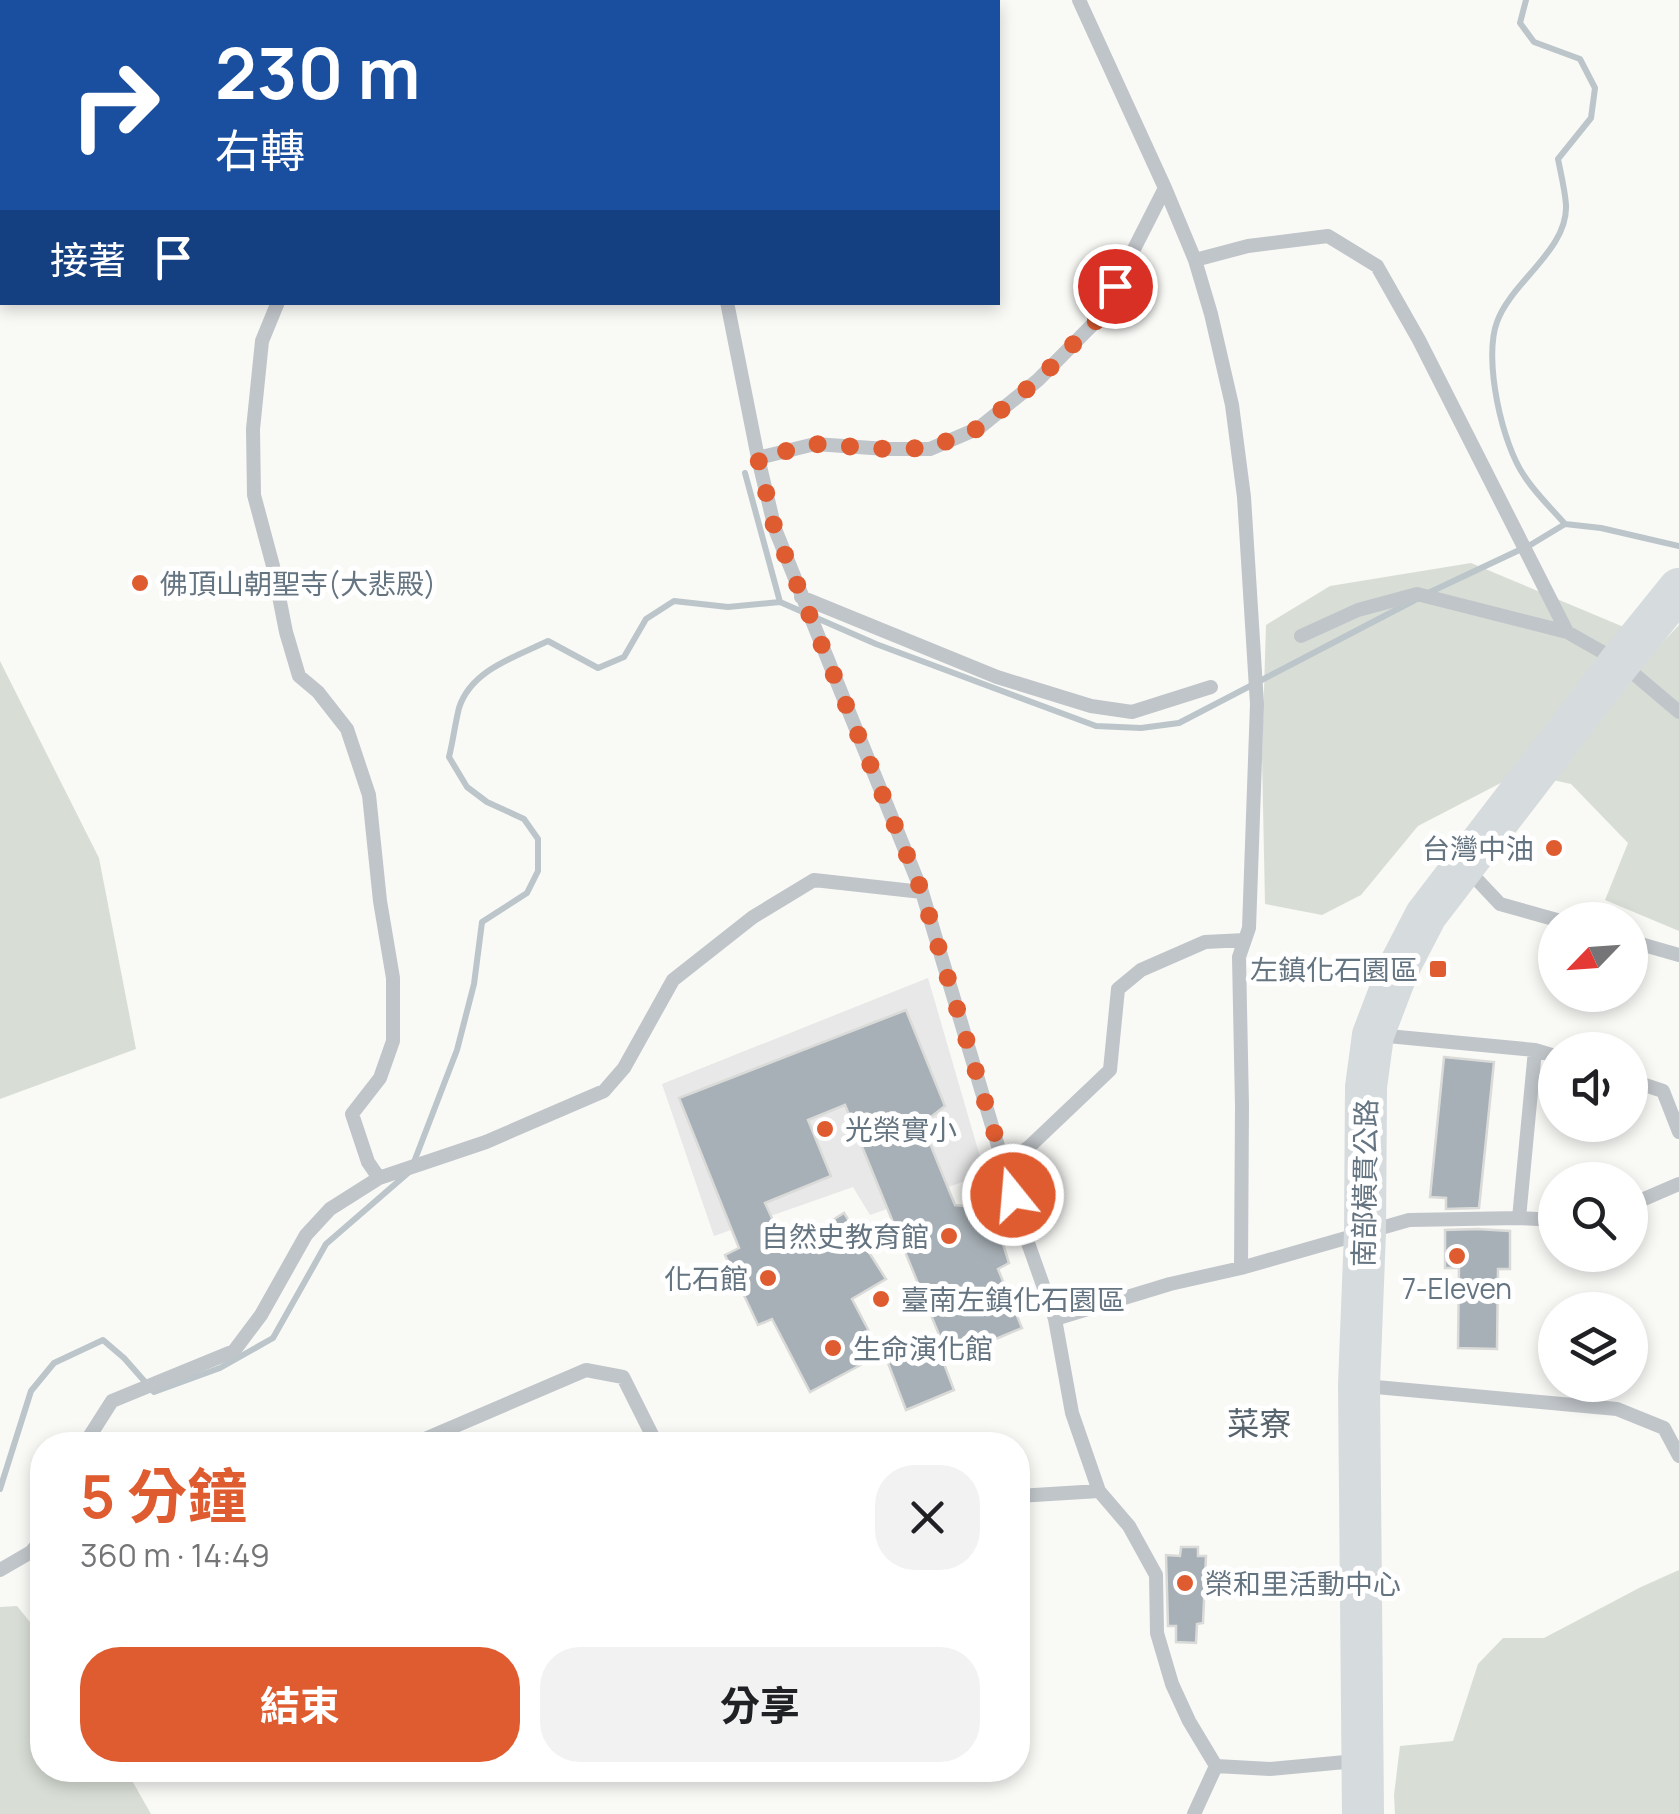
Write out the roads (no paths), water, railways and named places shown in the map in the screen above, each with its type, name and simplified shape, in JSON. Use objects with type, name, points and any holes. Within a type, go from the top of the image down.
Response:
[{"type":"main road","name":"南部橫貫公路","points":[[1363,1814],[1359,1385],[1366,1087],[1373,1035],[1399,967],[1426,915],[1679,589]]},
{"type":"lane","points":[[1079,0],[1195,260],[1232,405],[1244,497],[1257,704],[1249,928],[1239,957],[1241,1268]]},
{"type":"lane","points":[[758,458],[815,444],[930,448],[979,428],[1038,380],[1099,318],[1165,188]]},
{"type":"lane","points":[[1195,260],[1248,246],[1328,236],[1377,266],[1419,340],[1567,632]]},
{"type":"lane","points":[[277,305],[262,341],[253,429],[254,495],[299,676],[318,692],[347,729],[369,795],[393,978],[394,1040],[380,1078],[352,1114],[368,1162],[378,1178]]},
{"type":"lane","points":[[727,305],[775,530],[922,892],[1022,1226],[1055,1319],[1072,1413],[1099,1491],[1129,1526],[1156,1575],[1157,1633],[1172,1684],[1216,1766]]},
{"type":"lane","points":[[1301,636],[1358,610],[1418,594],[1630,649],[1679,712]]},
{"type":"lane","points":[[801,597],[996,676],[1091,706],[1132,712],[1211,687]]},
{"type":"lane","points":[[1464,865],[1500,904],[1538,915]]},
{"type":"lane","points":[[92,1432],[112,1402],[234,1350],[306,1236],[330,1209],[378,1178],[486,1142],[604,1091],[624,1068],[673,980],[753,917],[814,880],[922,892]]},
{"type":"lane","points":[[1004,1164],[1029,1148],[1110,1070],[1118,989],[1141,970],[1205,942],[1245,940]]},
{"type":"lane","points":[[1648,946],[1679,955]]},
{"type":"lane","points":[[1373,1035],[1538,1051]]},
{"type":"lane","points":[[1519,1218],[1535,1050]]},
{"type":"lane","points":[[1648,1086],[1662,1091],[1679,1132]]},
{"type":"lane","points":[[1648,1197],[1679,1184]]},
{"type":"lane","points":[[1055,1319],[1410,1220],[1538,1219]]},
{"type":"lane","points":[[441,1432],[586,1370],[623,1377],[650,1432]]},
{"type":"lane","points":[[1359,1385],[1616,1409],[1664,1428],[1679,1456]]},
{"type":"lane","points":[[1030,1495],[1099,1491]]},
{"type":"lane","points":[[0,1570],[30,1553]]},
{"type":"lane","points":[[1216,1766],[1270,1769],[1362,1760]]},
{"type":"lane","points":[[1194,1814],[1216,1766]]},
{"type":"waterway","points":[[1526,0],[1520,23],[1534,42],[1580,59],[1595,88],[1591,118],[1558,159],[1566,205],[1558,237],[1504,307],[1493,338],[1497,401],[1509,444],[1529,483],[1565,524]]},
{"type":"waterway","points":[[745,473],[780,602]]},
{"type":"waterway","points":[[1426,594],[1532,544],[1565,524],[1679,546]]},
{"type":"waterway","points":[[414,1162],[457,1050],[474,984],[482,922],[527,893],[538,871],[538,839],[524,819],[487,802],[467,787],[449,757],[465,695],[496,666],[548,641],[598,668],[624,657],[646,619],[674,601],[728,607],[780,602],[876,644],[1096,726],[1141,728],[1179,723],[1415,600]]},
{"type":"waterway","points":[[0,1489],[31,1391],[54,1363],[103,1340],[154,1392],[220,1368],[273,1338],[326,1244],[408,1173]]},
{"type":"place","name":"佛頂山朝聖寺(大悲殿)","points":[[140,583]]},
{"type":"place","name":"台灣中油","points":[[1554,848]]},
{"type":"place","name":"左鎮化石園區","points":[[1438,969]]},
{"type":"place","name":"光榮實小","points":[[825,1129]]},
{"type":"place","name":"自然史教育館","points":[[949,1236]]},
{"type":"place","name":"7-Eleven","points":[[1457,1256]]},
{"type":"place","name":"化石館","points":[[768,1278]]},
{"type":"place","name":"臺南左鎮化石園區","points":[[881,1299]]},
{"type":"place","name":"生命演化館","points":[[833,1348]]},
{"type":"place","name":"榮和里活動中心","points":[[1185,1583]]},
{"type":"district","name":"菜寮","points":[[1259,1423]]}]
